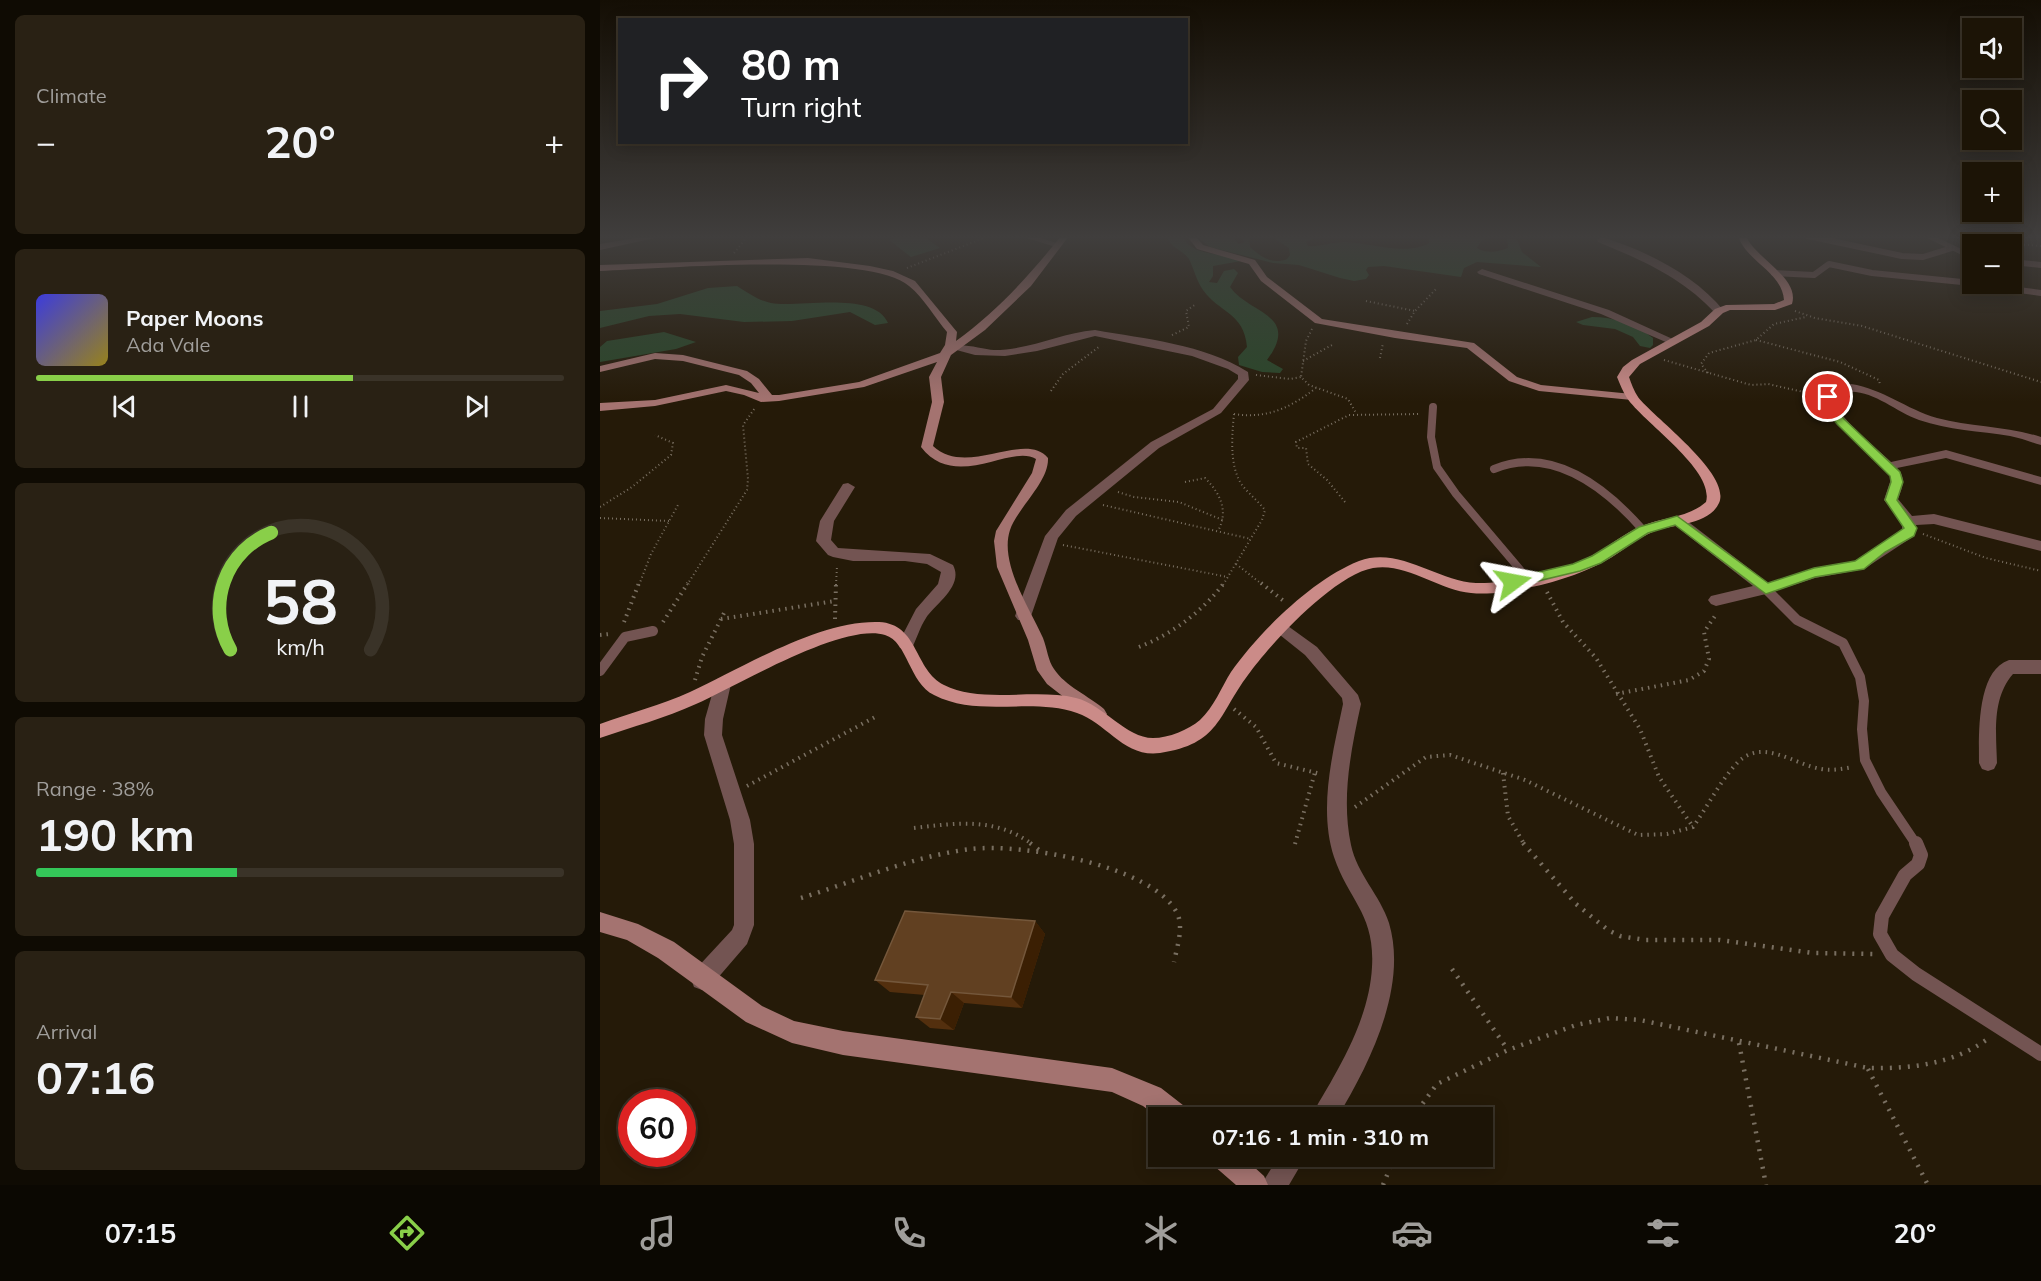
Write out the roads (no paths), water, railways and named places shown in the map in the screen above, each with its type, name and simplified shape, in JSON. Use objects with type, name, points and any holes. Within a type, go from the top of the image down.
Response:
[{"type":"main road","points":[[600,730],[690,699],[834,636],[866,628],[885,628],[899,634],[922,675],[935,689],[955,695],[979,698],[1060,702],[1098,714],[1131,741],[1153,746],[1200,730],[1212,719],[1251,658],[1281,627],[1351,572],[1368,564],[1386,562],[1443,582],[1477,588],[1534,578],[1597,559],[1643,530],[1677,520],[1710,506],[1715,496],[1713,486],[1692,458],[1632,397],[1626,387],[1624,373],[1672,341],[1705,324],[1719,310],[1729,307],[1784,306],[1789,302],[1787,291]]},
{"type":"street","points":[[918,291],[952,332],[949,352],[935,377],[938,402],[927,440],[931,453],[955,462],[973,463],[1026,452],[1037,453],[1042,457],[1044,465],[1041,472],[1015,506],[1003,527],[1001,541],[1012,589],[1036,639],[1048,673],[1098,714]]},
{"type":"street","points":[[600,407],[655,403],[726,388],[769,399],[860,386],[949,352],[993,318],[1020,291]]},
{"type":"street","points":[[1280,291],[1319,321],[1401,336],[1470,345],[1502,372],[1528,385],[1632,397]]},
{"type":"street","points":[[1541,291],[1605,312],[1672,341]]},
{"type":"street","points":[[1699,291],[1719,310]]},
{"type":"street","points":[[949,352],[1003,354],[1038,348],[1080,334],[1110,336],[1217,360],[1244,374],[1243,380],[1218,411],[1155,445],[1060,525],[1050,543],[1023,616]]},
{"type":"street","points":[[600,369],[656,356],[683,358],[743,373],[755,381],[769,399]]},
{"type":"street","points":[[1722,599],[1766,589],[1814,573],[1859,565],[1909,533],[1910,524],[1891,500],[1897,482],[1896,474],[1831,410],[1828,397],[1834,390],[1843,387],[1869,391],[1938,422],[2017,434],[2041,441]]},
{"type":"street","points":[[1889,466],[1946,454],[2041,481]]},
{"type":"street","points":[[848,487],[835,504],[823,533],[822,542],[828,549],[838,554],[857,557],[930,558],[948,569],[950,578],[944,588],[922,611],[906,644]]},
{"type":"street","points":[[1910,524],[1934,519],[2041,546]]},
{"type":"street","points":[[1677,520],[1766,589]]},
{"type":"street","points":[[1281,627],[1311,651],[1350,695],[1352,705],[1337,777],[1338,818],[1347,868],[1377,919],[1384,937],[1384,963],[1372,1016],[1354,1063],[1329,1107]]},
{"type":"street","points":[[1988,763],[1991,696],[2001,674],[2009,667],[2041,667]]},
{"type":"street","points":[[702,979],[740,937],[744,925],[744,844],[714,735],[714,719],[723,684]]},
{"type":"street","points":[[600,922],[640,936],[666,950],[702,979],[754,1014],[792,1032],[843,1043],[1112,1080],[1152,1097],[1165,1107]]},
{"type":"street","points":[[1235,1167],[1255,1185]]},
{"type":"street","points":[[1274,1185],[1286,1167]]},
{"type":"lane","points":[[1432,411],[1431,437],[1437,467],[1456,494],[1534,578]]},
{"type":"lane","points":[[1494,469],[1520,460],[1542,463],[1576,475],[1619,503],[1643,530]]},
{"type":"lane","points":[[1766,589],[1797,620],[1843,643],[1860,677],[1863,693],[1862,729],[1865,760],[1881,792],[1916,841],[1921,855],[1918,864],[1905,875],[1882,916],[1880,934],[1892,955],[1916,974],[2000,1030],[2041,1054]]},
{"type":"lane","points":[[600,671],[619,641],[631,635],[653,631]]}]
